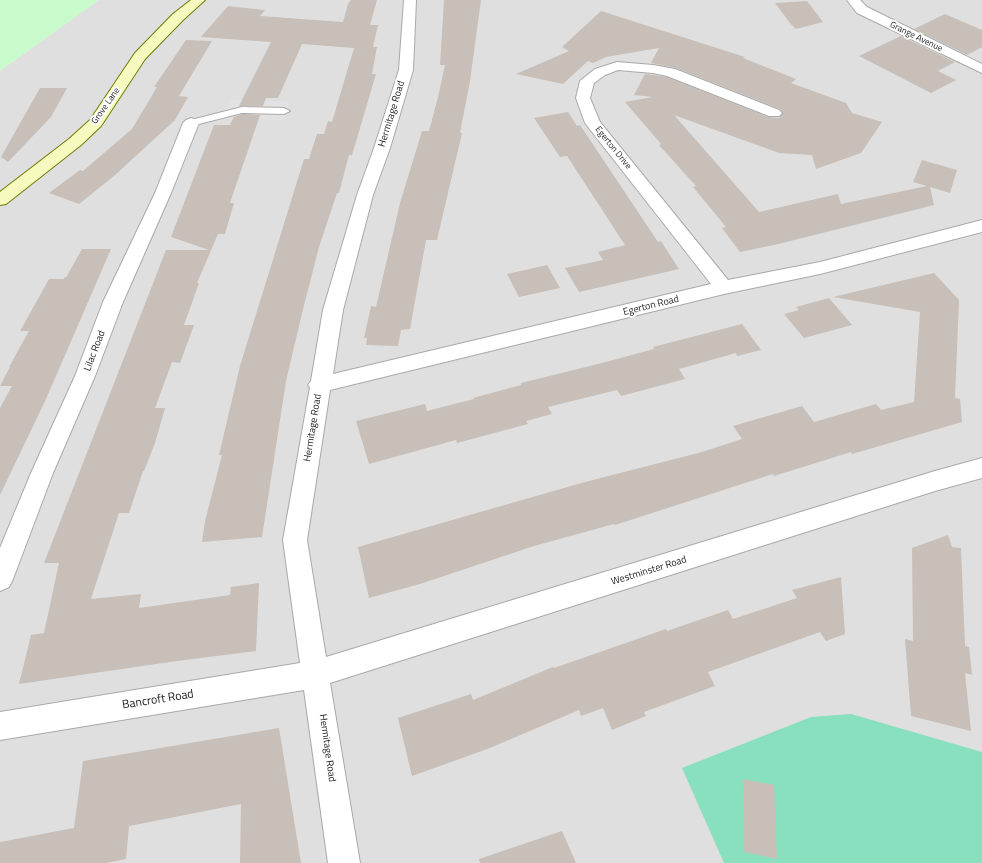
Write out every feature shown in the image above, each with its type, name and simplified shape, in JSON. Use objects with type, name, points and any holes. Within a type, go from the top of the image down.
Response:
[{"type":"street","name":"Grove Lane","points":[[0,200],[75,142],[96,123],[140,56],[178,17],[199,0]]},
{"type":"street","name":"Hermitage Road","points":[[344,863],[295,540],[319,385],[333,310],[365,196],[382,148],[406,70],[410,0]]},
{"type":"street","name":"Grange Avenue","points":[[853,0],[862,10],[982,69]]},
{"type":"street","name":"Egerton Drive","points":[[724,287],[593,123],[583,98],[587,81],[600,72],[617,66],[653,69],[670,72],[774,113]]},
{"type":"street","name":"Lilac Road","points":[[0,579],[42,473],[85,376],[113,302],[163,193],[191,123]]},
{"type":"street","name":"Egerton Road","points":[[319,385],[546,332],[724,287],[820,268],[982,226]]},
{"type":"street","name":"Westminster Road","points":[[316,674],[935,481],[982,468]]},
{"type":"street","name":"Bancroft Road","points":[[0,726],[316,674]]},
{"type":"lane","points":[[191,123],[242,110],[284,111]]},
{"type":"shaded area","points":[[99,0],[982,0],[982,863],[0,863],[0,71]]},
{"type":"shaded area","points":[[231,100],[290,102],[284,120],[222,119]]},
{"type":"green space","points":[[0,0],[99,0],[0,71]]},
{"type":"green space","points":[[851,714],[982,752],[982,863],[724,863],[682,768],[811,717]]},
{"type":"building","points":[[351,0],[377,0],[370,25],[378,25],[373,47],[377,47],[372,74],[376,74],[352,155],[349,155],[339,193],[337,193],[319,247],[303,309],[286,381],[262,537],[202,542],[205,521],[222,455],[219,455],[240,366],[304,159],[309,159],[317,134],[324,134],[328,121],[332,122],[354,48],[302,44],[278,98],[266,98],[263,106],[239,106],[271,42],[201,37],[228,6],[265,10],[260,16],[343,22],[348,4]]},
{"type":"building","points":[[444,0],[481,0],[470,81],[460,133],[462,133],[437,240],[426,240],[410,329],[401,330],[398,346],[366,345],[367,338],[364,338],[371,306],[376,307],[400,203],[422,131],[429,131],[438,97],[445,65],[440,65]]},
{"type":"building","points":[[807,1],[823,22],[796,29],[775,3]]},
{"type":"building","points":[[601,11],[745,57],[743,58],[796,79],[791,83],[846,103],[852,113],[882,122],[861,153],[816,169],[812,155],[779,153],[674,115],[759,212],[838,194],[841,204],[927,186],[913,182],[922,160],[957,170],[950,193],[930,187],[934,205],[774,245],[740,252],[722,228],[726,227],[693,187],[696,186],[659,145],[661,144],[625,102],[653,97],[634,95],[645,74],[667,77],[768,117],[779,118],[783,112],[780,109],[676,68],[651,63],[659,48],[606,57],[593,63],[588,61],[563,84],[516,74],[569,51],[562,47]]},
{"type":"building","points":[[945,14],[982,30],[982,47],[967,55],[914,29]]},
{"type":"building","points":[[901,36],[955,62],[938,71],[956,80],[931,93],[859,56]]},
{"type":"building","points":[[186,40],[212,41],[179,96],[188,97],[175,120],[114,176],[79,204],[49,193],[80,170],[83,171],[132,129],[157,87],[154,87]]},
{"type":"building","points":[[40,88],[67,88],[51,117],[8,162],[1,157]]},
{"type":"building","points":[[568,112],[577,126],[580,125],[658,242],[661,241],[679,269],[579,292],[565,268],[603,260],[598,252],[625,245],[567,156],[560,157],[534,118]]},
{"type":"building","points":[[242,114],[260,115],[230,203],[234,203],[225,234],[218,234],[197,283],[199,283],[184,325],[194,325],[180,363],[172,362],[155,408],[165,408],[155,443],[143,471],[129,513],[119,513],[91,599],[141,594],[139,608],[230,595],[231,587],[259,583],[256,651],[19,684],[31,635],[44,633],[59,563],[44,563],[166,250],[209,250],[171,237],[214,125],[230,125],[234,117]]},
{"type":"building","points":[[82,249],[111,249],[46,399],[0,495],[0,408],[12,386],[0,386],[29,331],[20,331],[49,279],[63,279],[67,276]]},
{"type":"building","points":[[547,265],[560,288],[519,297],[507,274]]},
{"type":"building","points":[[934,273],[959,300],[955,398],[960,399],[962,422],[852,454],[851,452],[774,476],[773,474],[615,525],[614,524],[534,546],[420,584],[369,598],[358,547],[585,482],[702,452],[742,439],[733,426],[802,406],[814,422],[876,404],[881,410],[914,402],[920,312],[833,297]]},
{"type":"building","points":[[829,298],[852,325],[804,338],[784,314],[799,310],[796,307]]},
{"type":"building","points":[[742,324],[761,350],[737,356],[736,353],[679,369],[685,379],[621,396],[617,390],[548,407],[552,414],[526,421],[528,424],[457,443],[456,440],[369,464],[356,421],[425,404],[427,411],[521,385],[521,383],[602,363],[654,349],[653,347]]},
{"type":"building","points":[[948,535],[952,547],[961,548],[965,646],[969,647],[972,675],[965,673],[971,731],[911,716],[905,639],[913,641],[912,548]]},
{"type":"building","points":[[841,577],[845,634],[826,641],[820,632],[708,672],[715,686],[644,712],[646,716],[612,730],[603,708],[581,716],[579,710],[490,748],[412,776],[398,718],[471,694],[473,700],[553,667],[554,668],[666,629],[667,631],[728,610],[733,619],[797,598],[792,590]]},
{"type":"building","points":[[279,728],[301,863],[240,863],[241,804],[129,826],[126,859],[106,863],[0,863],[0,842],[74,828],[83,761]]},
{"type":"building","points":[[743,779],[774,785],[777,859],[744,852]]},
{"type":"building","points":[[562,831],[576,863],[480,863],[479,859]]}]
